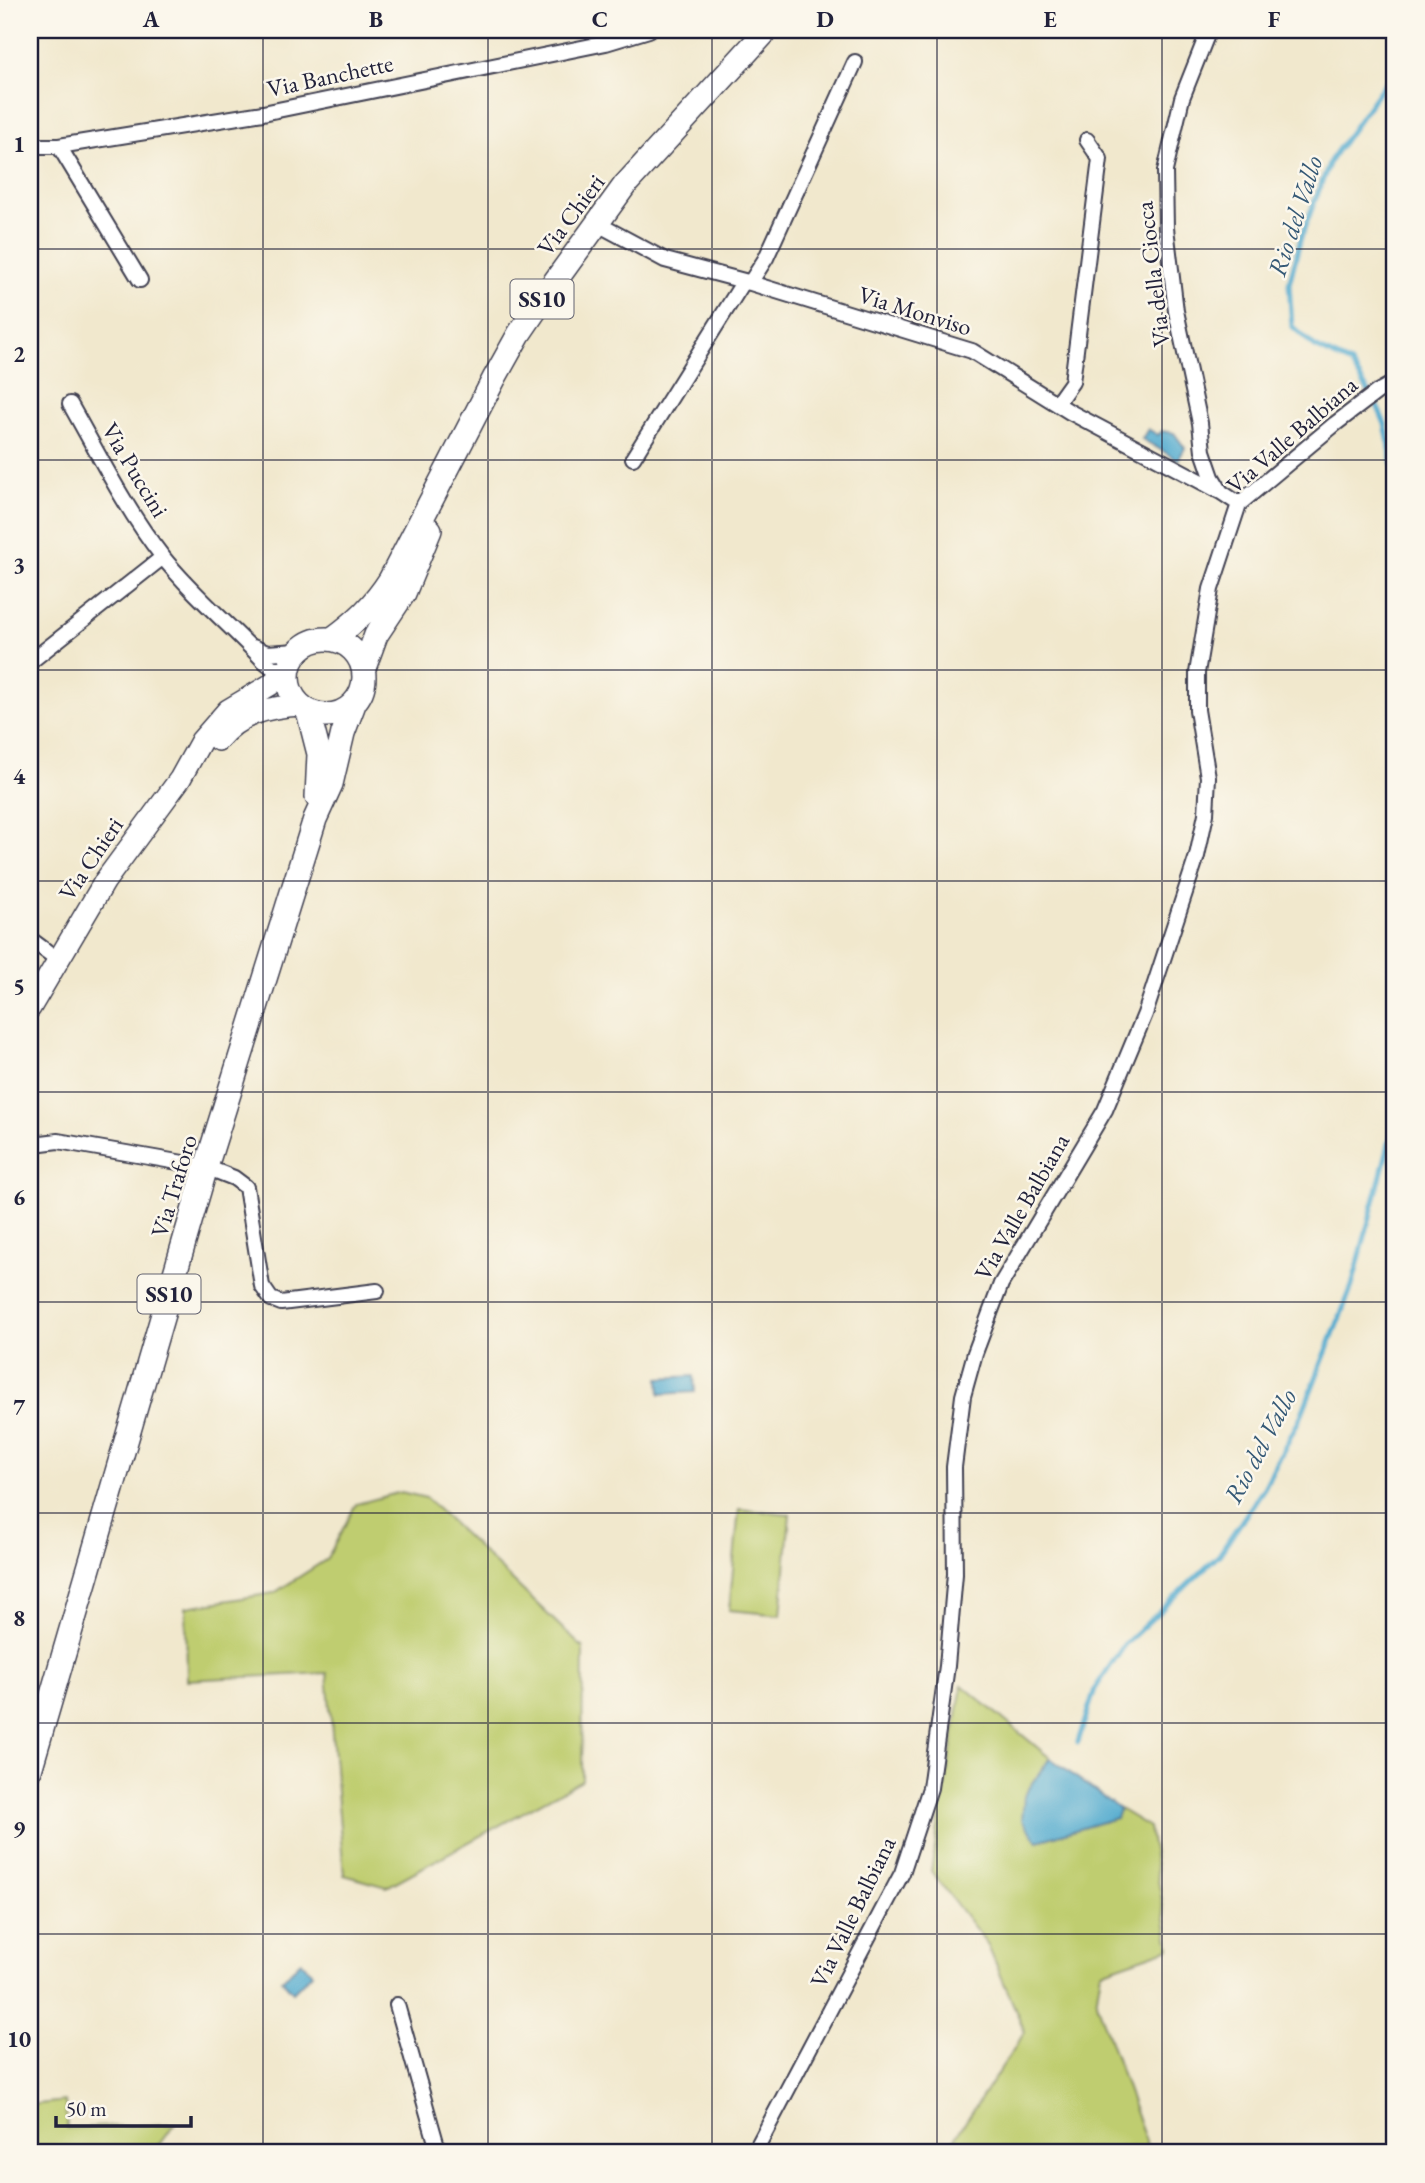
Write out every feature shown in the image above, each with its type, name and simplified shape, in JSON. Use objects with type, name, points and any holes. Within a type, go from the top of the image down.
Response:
[{"type":"main road","name":"Via Chieri","points":[[332,639],[377,601],[519,334],[596,223],[652,154],[766,30]]},
{"type":"main road","name":"Via Chieri","points":[[364,668],[376,635],[404,593],[424,546],[454,458]]},
{"type":"main road","points":[[332,639],[355,650],[364,668],[363,688],[354,704],[329,716],[304,708],[291,692],[293,660],[312,641],[332,639]]},
{"type":"main road","name":"Via Chieri","points":[[180,779],[201,741],[220,716],[238,702],[270,685],[293,660]]},
{"type":"main road","name":"Via Traforo","points":[[30,1770],[206,1167],[315,819],[331,784],[344,731],[354,704]]},
{"type":"main road","name":"Via Chieri","points":[[30,1008],[105,881],[180,779],[234,722],[271,707],[304,708]]},
{"type":"main road","name":"Via Traforo","points":[[304,708],[319,754],[315,819]]},
{"type":"street","name":"Via Banchette","points":[[30,146],[58,146],[276,110],[606,43],[649,30]]},
{"type":"street","name":"Via della Ciocca","points":[[1209,30],[1182,98],[1166,171],[1166,228],[1176,311],[1200,423],[1203,451],[1212,477],[1221,492]]},
{"type":"street","points":[[633,458],[747,282],[766,258],[855,62]]},
{"type":"street","points":[[1057,403],[1072,382],[1100,159],[1087,139]]},
{"type":"street","points":[[58,146],[140,280]]},
{"type":"street","name":"Via Monviso","points":[[596,223],[665,260],[747,282],[972,351],[1070,412],[1221,492]]},
{"type":"street","name":"Via Valle Balbiana","points":[[754,2153],[902,1873],[930,1788],[947,1666],[956,1574],[954,1467],[963,1396],[975,1353],[1001,1284],[1105,1110],[1146,1014],[1197,856],[1206,814],[1208,777],[1197,710],[1198,673],[1211,589],[1239,504],[1335,424],[1377,392],[1395,382]]},
{"type":"street","name":"Via Puccini","points":[[70,404],[138,523],[163,557],[208,607],[273,668],[293,660]]},
{"type":"street","points":[[1221,492],[1239,504]]},
{"type":"street","points":[[30,662],[163,557]]},
{"type":"street","points":[[30,939],[57,959]]},
{"type":"street","points":[[30,1141],[34,1144],[58,1141],[206,1167],[234,1178],[246,1187],[262,1286],[271,1299],[281,1303],[377,1291]]},
{"type":"street","points":[[397,2006],[439,2153]]},
{"type":"green space","points":[[401,1492],[426,1498],[583,1648],[582,1780],[387,1887],[344,1875],[327,1673],[187,1680],[186,1607],[274,1593],[327,1559],[356,1504]]},
{"type":"green space","points":[[739,1509],[790,1514],[781,1615],[729,1610]]},
{"type":"green space","points":[[962,1685],[1050,1758],[1024,1796],[1038,1841],[1116,1818],[1119,1809],[1149,1827],[1170,1948],[1101,1972],[1096,2002],[1146,2142],[1147,2153],[945,2153],[1025,2032],[988,1945],[931,1871]]},
{"type":"green space","points":[[65,2101],[67,2128],[175,2124],[152,2153],[30,2153],[30,2105]]},
{"type":"water","points":[[1148,429],[1158,435],[1162,431],[1174,433],[1185,448],[1178,460],[1142,439]]},
{"type":"water","points":[[694,1376],[695,1392],[660,1394],[659,1378]]},
{"type":"water","points":[[1050,1758],[1119,1809],[1116,1818],[1038,1841],[1022,1820],[1024,1796]]},
{"type":"water","points":[[301,1962],[312,1973],[293,1992],[282,1980]]},
{"type":"waterway","name":"Rio del Vallo","points":[[1369,392],[1351,364],[1315,347],[1292,326],[1289,284],[1301,237],[1330,161],[1385,83],[1395,77]]},
{"type":"waterway","name":"Rio del Vallo","points":[[1376,403],[1385,424],[1395,473]]},
{"type":"waterway","name":"Rio del Vallo","points":[[1078,1742],[1095,1689],[1124,1645],[1219,1555],[1264,1488],[1301,1416],[1352,1286],[1395,1121]]}]
